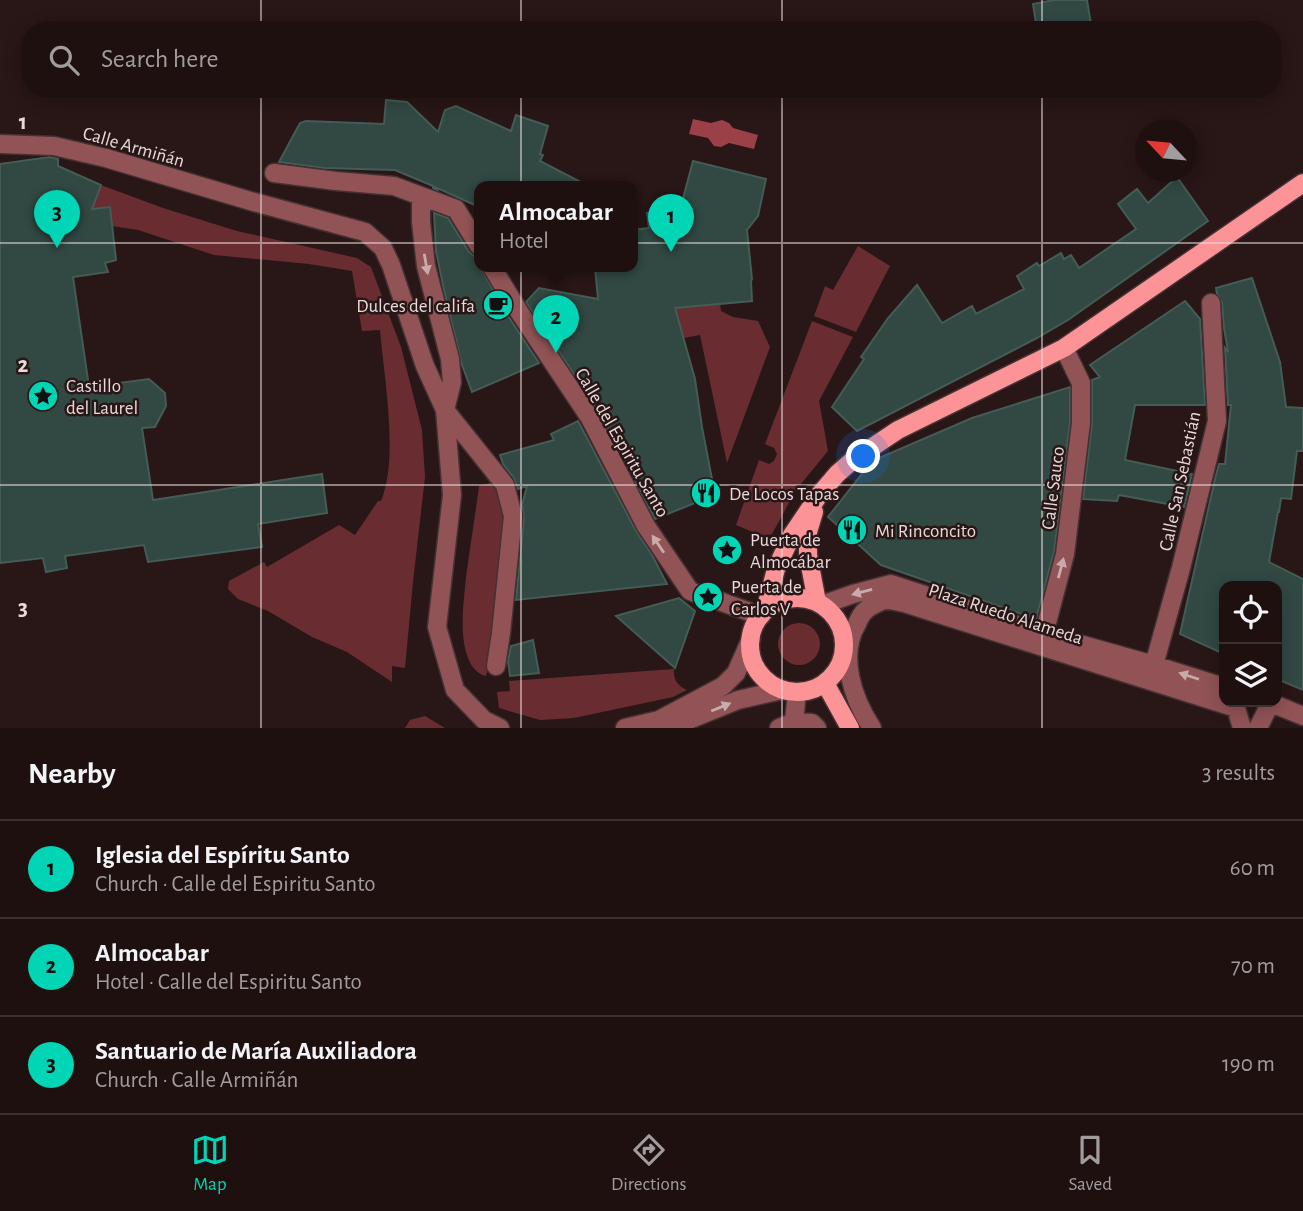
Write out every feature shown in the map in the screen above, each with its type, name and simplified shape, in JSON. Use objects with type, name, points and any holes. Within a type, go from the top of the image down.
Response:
[{"type":"main road","points":[[763,613],[776,603],[804,598],[819,603],[834,615],[842,628],[843,657],[825,683],[813,689],[790,691],[768,682],[757,670],[751,639],[763,613],[776,569],[792,536],[836,474],[898,430],[1064,348],[1303,183]]},
{"type":"main road","points":[[819,495],[808,532],[808,555],[819,603]]},
{"type":"main road","points":[[825,683],[850,728]]},
{"type":"street","name":"Calle Armiñán","points":[[0,144],[54,146],[106,158],[365,232],[383,248],[391,265],[425,366],[445,410]]},
{"type":"street","points":[[274,173],[394,186],[456,209],[474,238]]},
{"type":"street","points":[[421,197],[426,266],[450,359],[452,382],[445,410],[452,495],[437,627],[456,690],[484,720],[500,728]]},
{"type":"street","name":"Calle del Espiritu Santo","points":[[495,272],[590,418],[646,526],[690,591],[763,613]]},
{"type":"street","name":"Calle San Sebastián","points":[[1154,665],[1217,421],[1211,303]]},
{"type":"street","name":"Calle Sauco","points":[[1044,634],[1065,554],[1082,423],[1081,383],[1064,348]]},
{"type":"street","points":[[445,410],[506,485],[513,516],[496,666]]},
{"type":"street","name":"Plaza Ruedo Alameda","points":[[819,603],[891,584],[1044,634],[1219,685]]},
{"type":"street","name":"Plaza Ruedo Alameda","points":[[872,728],[863,715],[850,680],[848,656],[852,631],[864,611],[885,599],[1236,708],[1242,728]]},
{"type":"street","points":[[625,728],[659,720],[723,686],[736,673],[751,639]]},
{"type":"street","points":[[659,720],[687,721],[738,700],[790,691],[787,725],[812,723],[817,728]]},
{"type":"street","points":[[1258,728],[1268,707]]},
{"type":"street","points":[[1282,707],[1303,716]]},
{"type":"shaded area","points":[[693,119],[711,123],[722,120],[733,128],[758,135],[754,149],[729,143],[721,147],[714,146],[708,138],[689,134]]},
{"type":"shaded area","points":[[101,185],[237,231],[357,258],[371,267],[401,347],[422,430],[425,477],[405,668],[392,666],[392,682],[347,652],[312,637],[268,611],[238,599],[228,589],[229,581],[264,562],[267,567],[339,525],[355,535],[378,501],[381,501],[386,483],[390,440],[380,330],[362,331],[352,271],[214,255],[138,230],[112,226],[109,207],[92,209]]},
{"type":"shaded area","points":[[858,246],[890,266],[856,332],[814,316],[825,286],[833,290]]},
{"type":"shaded area","points":[[720,304],[721,311],[733,317],[758,321],[770,347],[727,463],[700,335],[684,338],[662,336],[665,309]]},
{"type":"shaded area","points":[[812,321],[853,337],[819,401],[828,451],[796,490],[772,534],[758,539],[755,533],[736,525],[759,460],[769,464],[777,454],[774,448],[765,444]]},
{"type":"shaded area","points":[[499,480],[504,529],[496,633],[486,676],[474,669],[468,657],[463,612],[479,486]]},
{"type":"shaded area","points":[[799,623],[814,629],[820,644],[814,659],[799,665],[784,659],[778,644],[784,629]]},
{"type":"shaded area","points":[[674,669],[677,682],[687,690],[673,697],[574,718],[540,720],[499,708],[497,692],[510,691],[509,681]]},
{"type":"shaded area","points":[[425,716],[445,728],[405,728],[410,720]]},
{"type":"building","points":[[1054,0],[1087,0],[1090,21],[1036,21],[1033,4]]},
{"type":"building","points":[[386,100],[407,102],[438,132],[445,110],[456,106],[511,131],[516,115],[548,126],[540,161],[578,181],[474,181],[474,205],[395,170],[324,168],[279,162],[300,123],[384,124]]},
{"type":"building","points":[[50,157],[58,159],[58,166],[101,185],[92,209],[110,207],[116,260],[105,263],[108,272],[73,277],[89,387],[149,379],[165,393],[166,406],[155,427],[142,428],[153,500],[322,474],[327,513],[258,524],[262,547],[148,562],[144,545],[65,556],[67,568],[46,572],[43,558],[0,563],[0,164]]},
{"type":"building","points":[[693,161],[766,179],[758,216],[747,230],[752,301],[675,308],[695,379],[715,495],[655,519],[599,412],[526,302],[539,288],[598,299],[595,272],[638,272],[638,229],[649,228],[647,213],[680,210]]},
{"type":"building","points":[[1171,182],[1181,182],[1208,221],[1068,320],[857,431],[832,407],[888,318],[917,285],[942,323],[972,306],[976,314],[1024,289],[1017,276],[1037,263],[1039,266],[1061,253],[1064,259],[1071,255],[1079,268],[1136,229],[1118,204],[1137,189],[1148,203]]},
{"type":"building","points":[[434,213],[448,218],[474,256],[474,272],[483,272],[539,363],[472,392],[462,365],[436,251]]},
{"type":"building","points":[[1252,278],[1280,362],[1286,407],[1303,408],[1303,451],[1297,451],[1291,499],[1281,498],[1269,562],[1303,579],[1303,690],[1282,681],[1282,581],[1219,581],[1219,652],[1180,634],[1215,479],[1219,464],[1225,464],[1231,405],[1228,405],[1225,348],[1228,352],[1222,302],[1216,288]]},
{"type":"building","points":[[1185,301],[1200,319],[1205,405],[1135,405],[1125,460],[1192,474],[1184,507],[1119,495],[1117,501],[1083,499],[1092,424],[1092,380],[1100,377],[1090,365]]},
{"type":"building","points":[[1070,387],[1070,422],[1054,552],[1036,619],[881,565],[828,517],[872,461],[972,418]]},
{"type":"building","points":[[578,421],[667,584],[516,600],[524,517],[522,505],[527,486],[518,489],[500,455],[554,440],[551,434]]},
{"type":"building","points":[[679,598],[695,611],[675,668],[616,616]]},
{"type":"building","points":[[533,640],[539,673],[510,676],[508,661],[511,646]]},
{"type":"place","name":"Santuario de María Auxiliadora","points":[[57,248]]},
{"type":"place","name":"Iglesia del Espíritu Santo","points":[[671,252]]},
{"type":"place","name":"Dulces del califa","points":[[498,305]]},
{"type":"place","name":"Almocabar","points":[[556,353]]},
{"type":"place","name":"Castillo del Laurel","points":[[43,396]]},
{"type":"place","name":"De Locos Tapas","points":[[706,493]]},
{"type":"place","name":"Mi Rinconcito","points":[[852,530]]},
{"type":"place","name":"Puerta de Almocábar","points":[[727,550]]},
{"type":"place","name":"Puerta de Carlos V","points":[[708,597]]}]
